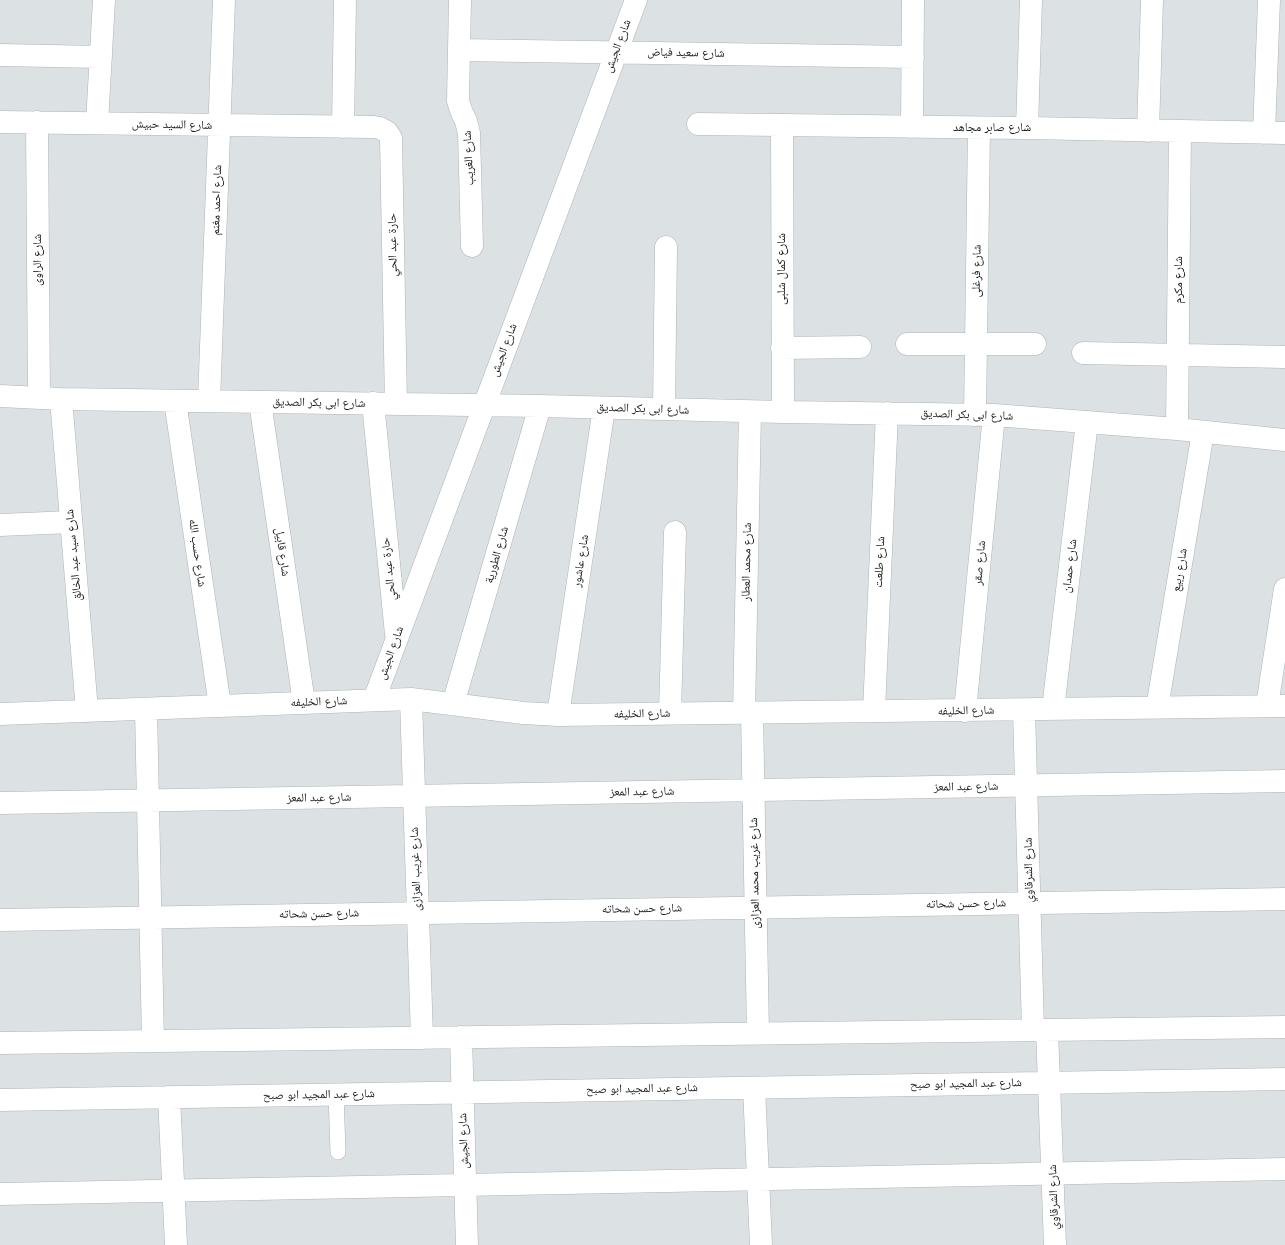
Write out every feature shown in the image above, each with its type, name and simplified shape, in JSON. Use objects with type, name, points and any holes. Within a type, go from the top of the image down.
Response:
[{"type":"street","points":[[97,123],[104,0]]},
{"type":"street","name":"شارع احمد مغنم","points":[[209,401],[224,0]]},
{"type":"street","points":[[343,127],[345,0]]},
{"type":"street","name":"شارع الغريب","points":[[460,0],[458,101],[469,133],[472,246]]},
{"type":"street","name":"شارع الجيش","points":[[374,700],[636,0]]},
{"type":"street","points":[[912,127],[913,0]]},
{"type":"street","points":[[1027,128],[1031,0]]},
{"type":"street","points":[[1148,131],[1152,0]]},
{"type":"street","points":[[1264,133],[1269,0]]},
{"type":"street","name":"شارع سعيد فياض","points":[[459,50],[912,57]]},
{"type":"street","points":[[0,55],[101,57]]},
{"type":"street","name":"شارع السيد حبيش","points":[[0,122],[343,127]]},
{"type":"street","name":"شارع الراوى","points":[[37,122],[39,398]]},
{"type":"street","name":"شارع صابر مجاهد","points":[[698,124],[1285,133]]},
{"type":"street","name":"شارع كمال شلبى","points":[[782,125],[783,412]]},
{"type":"street","name":"حارة عبد الحي","points":[[343,127],[380,128],[387,132],[391,138],[396,404]]},
{"type":"street","name":"شارع فرغلى","points":[[979,128],[976,344],[984,415]]},
{"type":"street","name":"شارع مكرم","points":[[1177,429],[1180,132]]},
{"type":"street","points":[[664,409],[666,247]]},
{"type":"street","points":[[907,344],[1035,344]]},
{"type":"street","points":[[782,348],[860,347]]},
{"type":"street","points":[[1083,353],[1285,357]]},
{"type":"street","name":"شارع ابى بكر الصديق","points":[[0,396],[61,399],[373,403],[750,412],[984,415],[1177,429],[1285,440]]},
{"type":"street","name":"شارع سيد عبد الخالق","points":[[61,399],[87,711]]},
{"type":"street","name":"شارع حسب الله","points":[[174,401],[220,706]]},
{"type":"street","name":"شارع قابيل","points":[[260,402],[304,703]]},
{"type":"street","name":"حارة عبد الحي","points":[[373,403],[396,640]]},
{"type":"street","name":"شارع الطورية","points":[[453,704],[540,406]]},
{"type":"street","name":"شارع عاشور","points":[[558,715],[604,408]]},
{"type":"street","name":"شارع محمد العطار","points":[[748,713],[750,412]]},
{"type":"street","name":"شارع طلعت","points":[[874,712],[887,413]]},
{"type":"street","name":"شارع صقر","points":[[966,711],[984,415]]},
{"type":"street","name":"شارع حمدان","points":[[1053,710],[1087,422]]},
{"type":"street","name":"شارع ربيع","points":[[1157,708],[1203,432]]},
{"type":"street","points":[[0,525],[71,522]]},
{"type":"street","points":[[670,713],[675,532]]},
{"type":"street","points":[[1276,706],[1285,589]]},
{"type":"street","name":"شارع الخليفه","points":[[0,714],[411,699],[523,713],[558,715],[1053,710],[1276,706]]},
{"type":"street","name":"شارع غريب العزازى","points":[[411,699],[422,1038]]},
{"type":"street","points":[[146,709],[153,1041]]},
{"type":"street","name":"شارع الشرقاوي","points":[[1024,710],[1029,903],[1040,1030],[1050,1083],[1055,1245]]},
{"type":"street","name":"شارع غريب محمد العزازى","points":[[748,713],[753,790],[758,1034]]},
{"type":"street","name":"شارع عبد المعز","points":[[0,803],[1285,781]]},
{"type":"street","name":"شارع حسن شحاته","points":[[0,920],[1285,899]]},
{"type":"street","points":[[0,1043],[1285,1027]]},
{"type":"street","name":"شارع الجيش","points":[[461,1037],[467,1245]]},
{"type":"street","name":"شارع عبد المجيد ابو صبح","points":[[0,1100],[1285,1079]]},
{"type":"street","points":[[754,1088],[761,1245]]},
{"type":"street","points":[[169,1097],[176,1245]]},
{"type":"street","points":[[0,1194],[1285,1169]]},
{"type":"lane","points":[[336,1094],[338,1152]]}]
